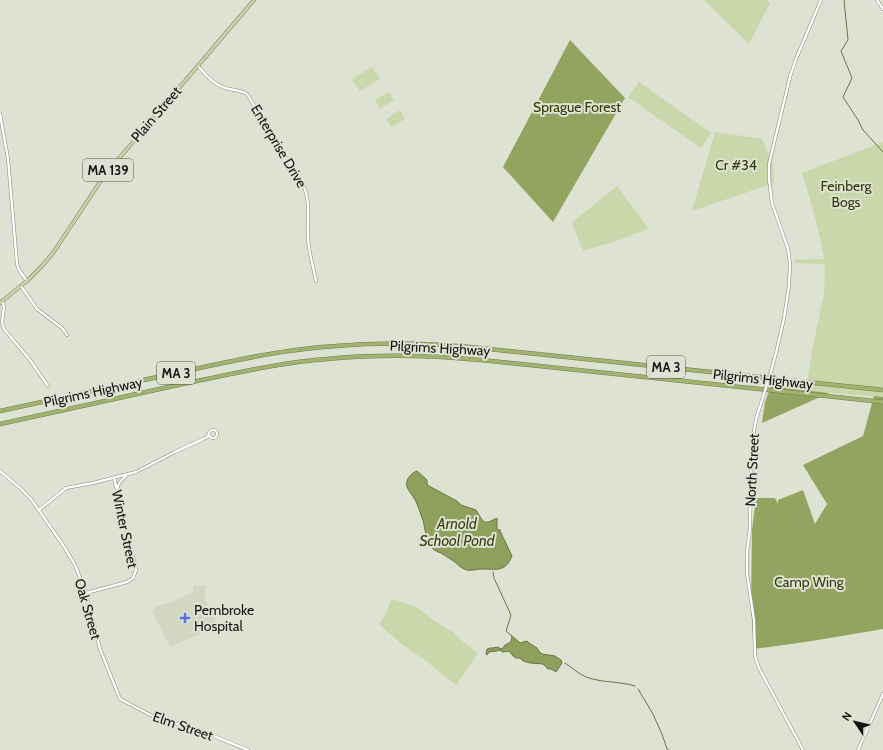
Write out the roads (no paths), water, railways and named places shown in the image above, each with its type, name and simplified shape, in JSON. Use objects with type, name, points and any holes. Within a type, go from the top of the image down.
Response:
[{"type":"highway","name":"Pilgrims Highway","points":[[0,411],[236,360],[306,348],[369,344],[434,344],[470,347],[883,390]]},
{"type":"highway","name":"Pilgrims Highway","points":[[0,424],[278,365],[326,359],[387,356],[419,356],[475,360],[883,402]]},
{"type":"main road","name":"Plain Street","points":[[1,302],[39,270],[49,258],[104,176],[254,0]]},
{"type":"street","name":"North Street","points":[[803,750],[756,662],[754,620],[747,574],[747,551],[750,529],[753,437],[756,419],[776,353],[784,318],[789,282],[789,255],[772,203],[769,184],[769,159],[788,82],[821,0]]},
{"type":"street","points":[[877,0],[883,9]]},
{"type":"street","name":"Enterprise Drive","points":[[198,66],[210,80],[220,86],[247,94],[301,182],[307,196],[310,256],[316,281]]},
{"type":"street","points":[[0,114],[8,159],[18,264],[19,270],[27,281]]},
{"type":"street","points":[[21,286],[37,309],[62,328],[67,335]]},
{"type":"street","points":[[1,302],[4,307],[2,322],[4,329],[28,357],[48,386]]},
{"type":"street","points":[[38,510],[66,488],[130,474],[143,469],[197,441],[215,437],[217,435],[216,432],[213,430],[211,431],[207,437],[203,439]]},
{"type":"street","points":[[209,434],[211,438]]},
{"type":"street","name":"Oak Street","points":[[0,470],[23,490],[73,561],[86,593],[100,649],[120,700]]},
{"type":"street","points":[[117,490],[120,481],[130,474]]},
{"type":"street","name":"Winter Street","points":[[86,593],[127,582],[133,578],[136,570],[114,478]]},
{"type":"street","points":[[858,750],[883,694]]},
{"type":"street","name":"Elm Street","points":[[120,700],[158,720],[199,730],[248,750]]},
{"type":"water","name":"Arnold School Pond","points":[[417,471],[427,480],[427,484],[429,486],[457,501],[461,505],[476,510],[484,522],[489,522],[497,518],[497,529],[500,530],[512,556],[503,568],[466,570],[430,546],[423,519],[407,486],[408,478]]},
{"type":"water","points":[[512,636],[520,643],[527,641],[537,648],[542,654],[555,656],[561,660],[562,663],[556,672],[548,669],[543,664],[530,663],[523,661],[520,658],[516,658],[509,651],[503,652],[499,650],[489,652],[487,655],[486,654],[487,649],[490,648],[497,647],[502,649],[505,645],[511,642]]},
{"type":"waterway","points":[[844,0],[848,40],[841,51],[852,78],[843,97],[863,130],[883,152]]},
{"type":"waterway","points":[[493,572],[494,578],[511,615],[506,631],[512,636]]},
{"type":"waterway","points":[[565,663],[586,677],[635,686]]},
{"type":"waterway","points":[[638,689],[653,714],[667,749],[669,750]]},
{"type":"place","name":"Pembroke Hospital","points":[[185,618]]},
{"type":"park label","name":"Sprague Forest","points":[[577,107]]},
{"type":"park label","name":"Cr #34","points":[[736,165]]},
{"type":"park label","name":"Feinberg Bogs","points":[[846,194]]},
{"type":"park label","name":"Camp Wing","points":[[809,582]]}]
